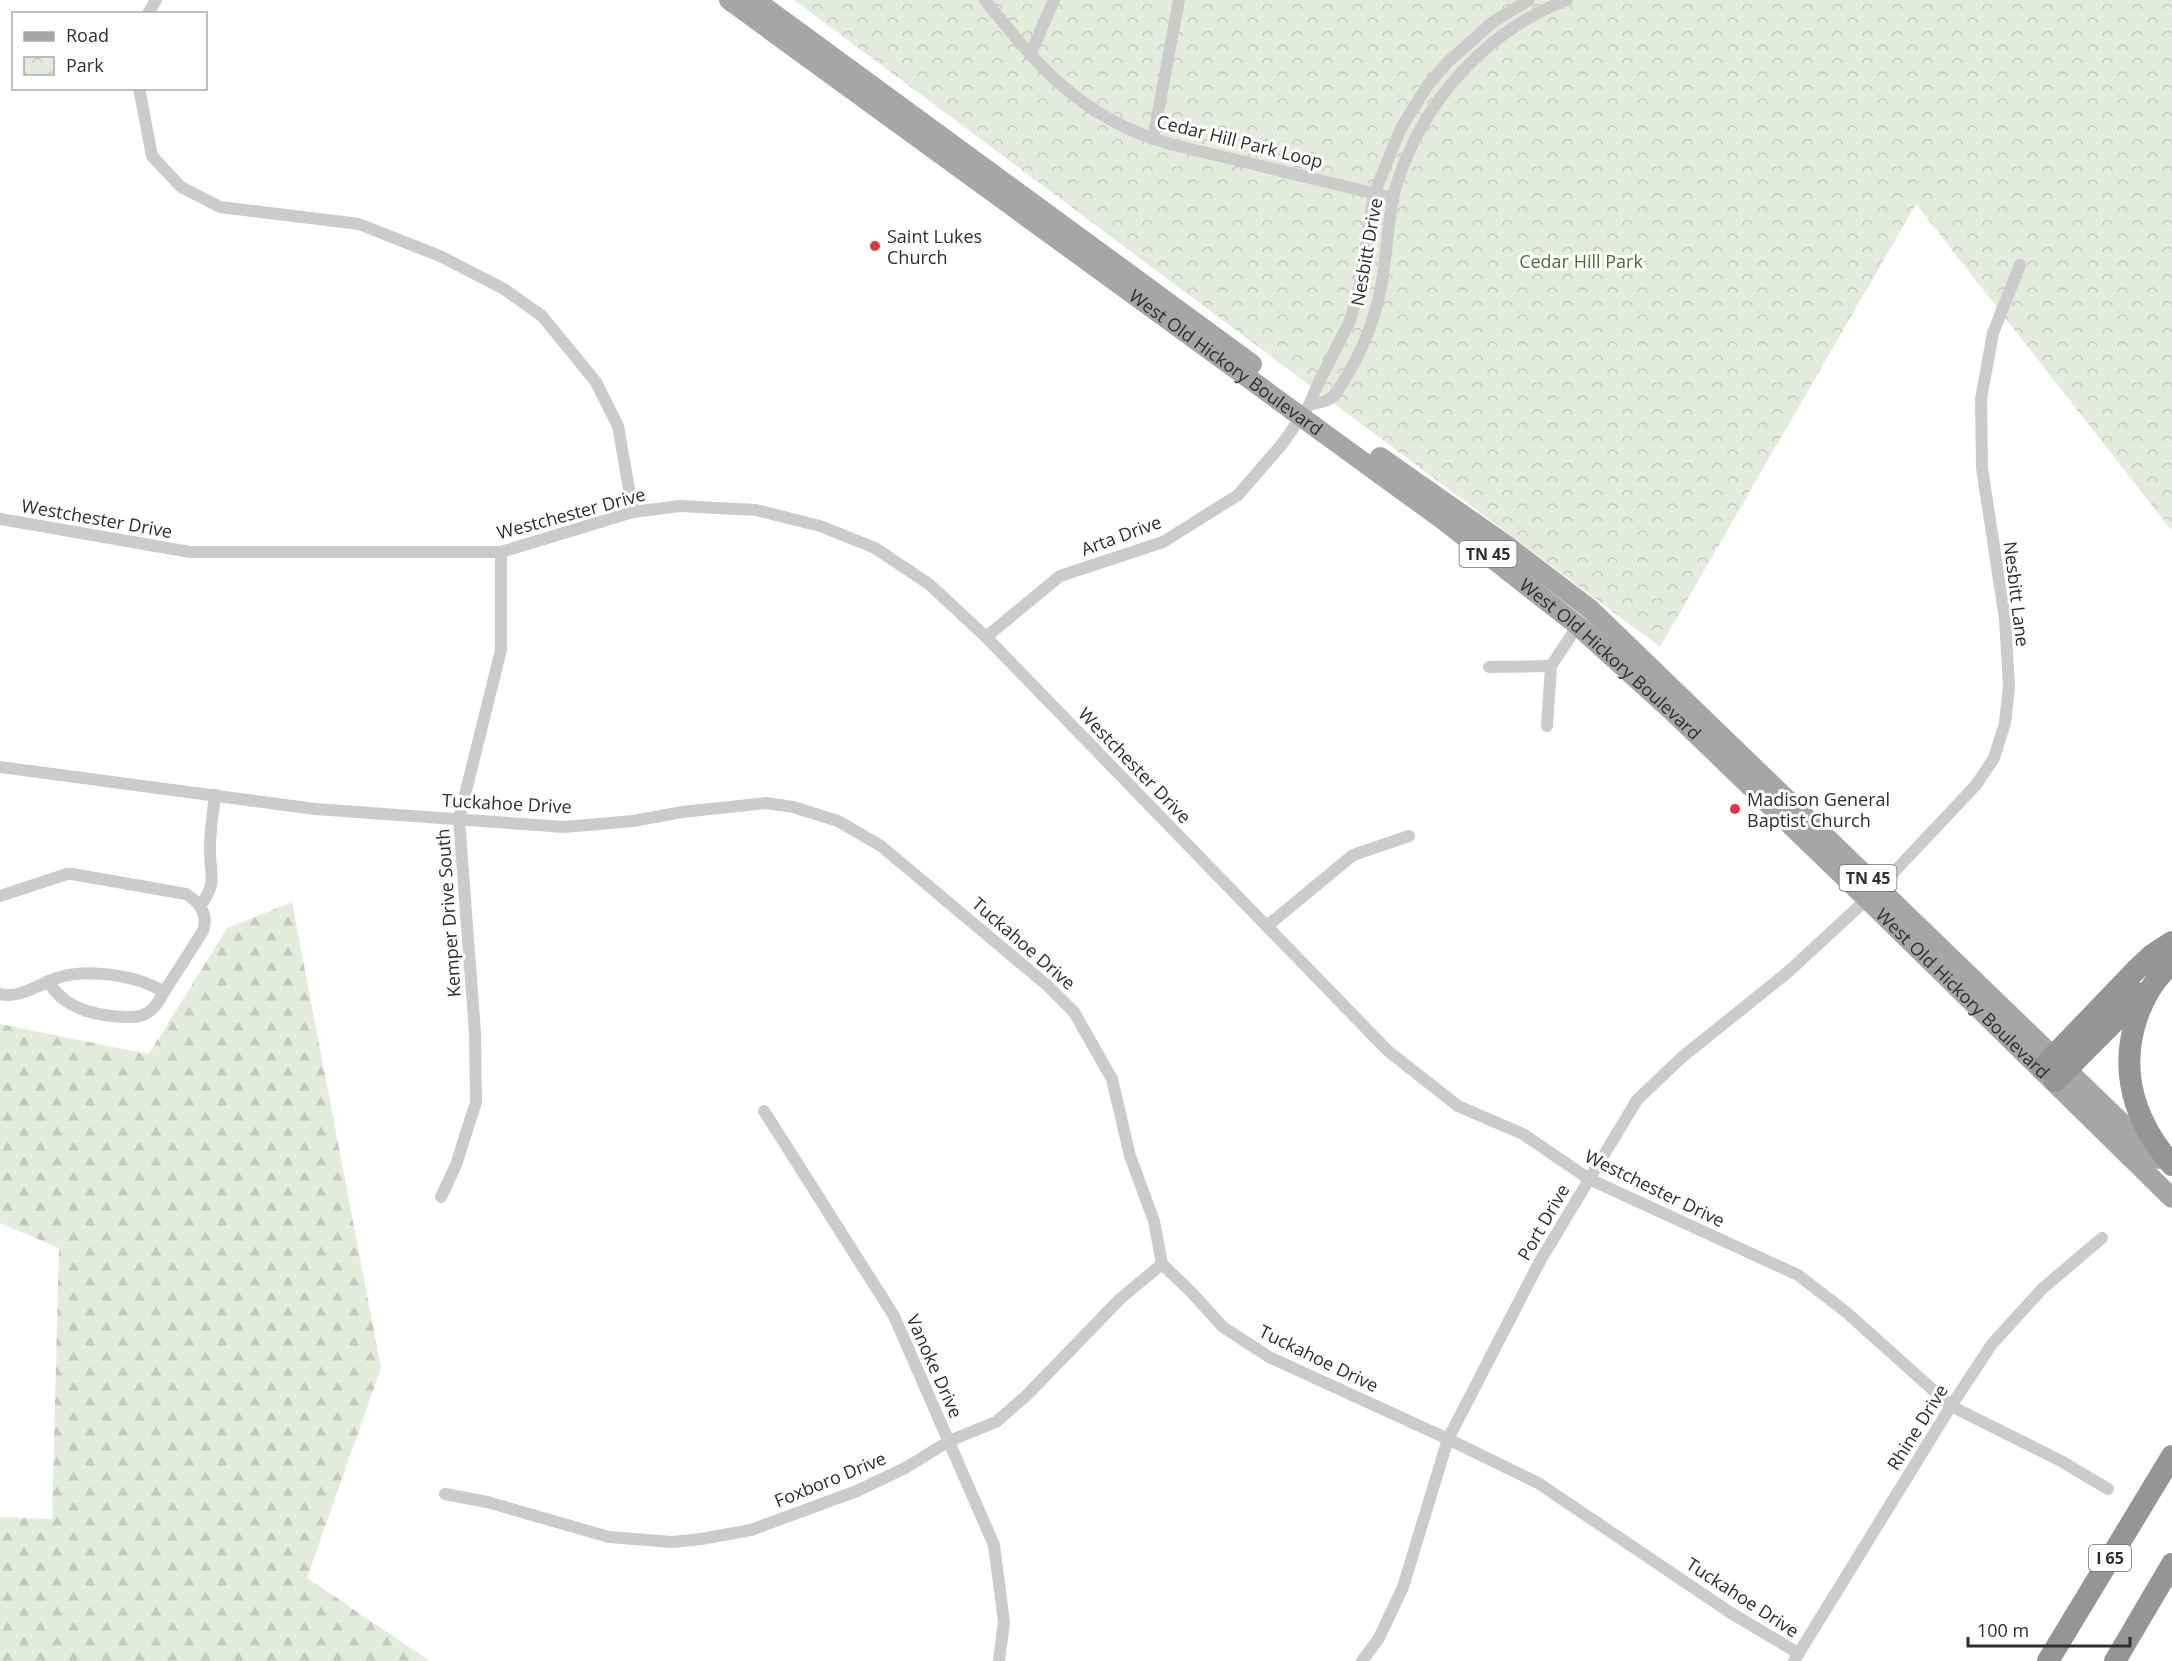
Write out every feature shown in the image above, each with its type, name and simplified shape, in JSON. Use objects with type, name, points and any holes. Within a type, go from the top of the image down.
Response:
[{"type":"highway","points":[[2054,1069],[2136,970],[2152,955],[2172,942]]},
{"type":"highway","points":[[2054,1069],[2170,965]]},
{"type":"highway","points":[[2170,965],[2141,1005],[2130,1043],[2128,1062],[2135,1103],[2154,1142],[2172,1165]]},
{"type":"highway","name":"I 65","points":[[2048,1661],[2172,1456]]},
{"type":"highway","points":[[2115,1661],[2172,1564]]},
{"type":"main road","name":"West Old Hickory Boulevard","points":[[729,0],[1306,411],[1354,439],[1506,545],[1590,609],[1873,894],[2054,1069],[2172,1172]]},
{"type":"main road","name":"West Old Hickory Boulevard","points":[[755,0],[1306,411],[1577,625],[1873,894]]},
{"type":"main road","name":"West Old Hickory Boulevard","points":[[2054,1069],[2172,1198]]},
{"type":"street","name":"Cedar Hill Park Loop","points":[[985,0],[1051,77],[1083,103],[1119,124],[1153,139],[1393,198]]},
{"type":"street","points":[[1030,55],[1054,0]]},
{"type":"street","points":[[1153,139],[1179,0]]},
{"type":"street","name":"Nesbitt Drive","points":[[1306,411],[1317,384],[1342,339],[1355,303],[1374,194],[1401,128],[1428,85],[1448,62],[1474,37],[1510,10],[1529,0]]},
{"type":"street","name":"Nesbitt Drive","points":[[1306,411],[1331,399],[1351,368],[1370,327],[1380,290],[1393,198],[1399,178],[1421,128],[1444,92],[1484,50],[1516,25],[1567,0]]},
{"type":"street","points":[[139,90],[152,156],[181,187],[220,207],[359,224],[440,255],[504,289],[542,316],[596,382],[618,426],[633,512]]},
{"type":"street","name":"Nesbitt Lane","points":[[1873,894],[1976,785],[1994,758],[2005,723],[2009,686],[2004,619],[1982,468],[1981,399],[1993,333],[2020,265]]},
{"type":"street","name":"Arta Drive","points":[[986,638],[1060,576],[1163,542],[1238,495],[1283,443],[1306,411]]},
{"type":"street","name":"Westchester Drive","points":[[0,519],[190,552],[501,552],[633,512],[680,506],[726,507],[756,510],[820,526],[875,548],[929,584],[986,638],[1388,1051],[1412,1072],[1458,1106],[1523,1134],[1589,1179],[1798,1275],[1846,1312],[1951,1406],[2061,1461],[2108,1489]]},
{"type":"street","name":"Kemper Drive South","points":[[441,1197],[456,1165],[476,1102],[475,1033],[459,819],[501,650],[501,552]]},
{"type":"street","points":[[1547,726],[1551,666],[1590,609]]},
{"type":"street","points":[[1489,667],[1551,666]]},
{"type":"street","name":"Tuckahoe Drive","points":[[0,767],[315,809],[564,827],[633,821],[682,812],[766,803],[793,807],[838,821],[881,846],[1048,986],[1074,1012],[1112,1079],[1130,1156],[1154,1221],[1162,1264],[1223,1327],[1269,1358],[1448,1439],[1538,1483],[1796,1657]]},
{"type":"street","points":[[200,906],[207,897],[213,879],[210,849],[215,795]]},
{"type":"street","points":[[1267,926],[1353,855],[1409,836]]},
{"type":"street","points":[[0,896],[67,874],[81,874],[186,894],[197,900],[206,923],[203,931],[156,1005],[147,1013],[138,1017],[111,1017],[82,1010],[54,992],[48,981]]},
{"type":"street","name":"Port Drive","points":[[1362,1661],[1379,1638],[1403,1587],[1448,1439],[1540,1261],[1637,1100],[1681,1058],[1788,972],[1873,894]]},
{"type":"street","points":[[0,994],[15,994],[75,973],[98,974],[153,985],[164,992]]},
{"type":"street","name":"Vanoke Drive","points":[[764,1111],[894,1316],[994,1545],[1004,1622],[999,1661]]},
{"type":"street","name":"Rhine Drive","points":[[1796,1657],[1951,1406],[1992,1344],[2042,1289],[2102,1238]]},
{"type":"street","name":"Foxboro Drive","points":[[445,1494],[487,1502],[609,1536],[672,1542],[751,1530],[840,1498],[907,1467],[949,1441],[996,1422],[1026,1396],[1120,1299],[1162,1264]]},
{"type":"green space","name":"Cedar Hill Park","points":[[794,0],[2172,0],[2172,531],[1916,204],[1660,647]]},
{"type":"green space","points":[[292,902],[381,1368],[307,1578],[430,1661],[0,1661],[0,1517],[52,1519],[59,1248],[0,1223],[0,1024],[149,1054],[227,928]]},
{"type":"place","name":"Saint Lukes Church","points":[[875,246]]},
{"type":"place","name":"Madison General Baptist Church","points":[[1735,809]]}]
